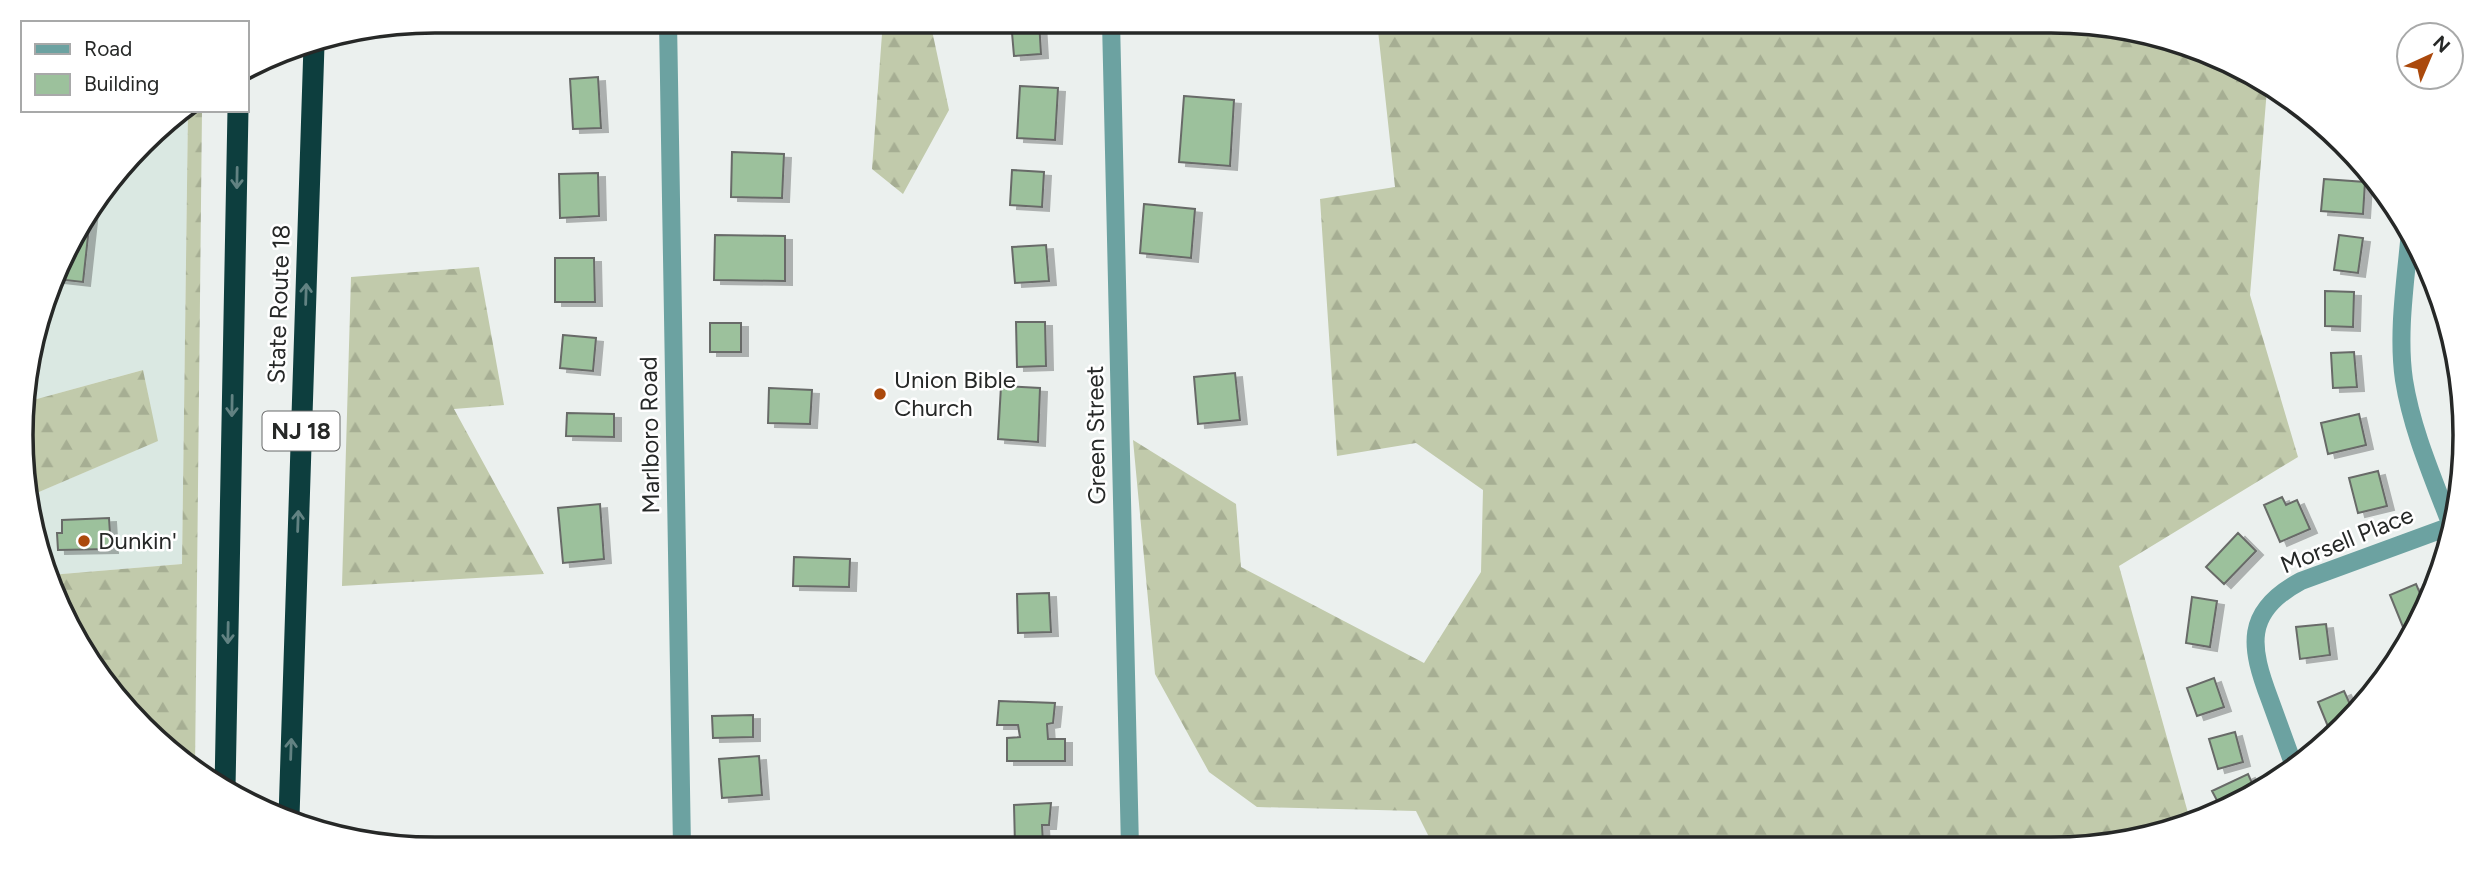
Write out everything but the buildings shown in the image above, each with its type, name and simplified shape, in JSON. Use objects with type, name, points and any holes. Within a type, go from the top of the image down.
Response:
[{"type":"highway","name":"State Route 18","points":[[289,809],[314,53]]},
{"type":"highway","name":"State Route 18","points":[[225,777],[238,112]]},
{"type":"street","name":"Marlboro Road","points":[[668,33],[682,837]]},
{"type":"street","name":"Green Street","points":[[1111,33],[1130,837]]},
{"type":"street","points":[[2408,252],[2403,314],[2404,378],[2421,445],[2445,511]]},
{"type":"street","name":"Morsell Place","points":[[2291,757],[2256,661],[2254,639],[2265,611],[2285,590],[2301,581],[2441,531]]},
{"type":"shaded area","points":[[188,118],[182,564],[59,574],[47,539],[38,492],[157,441],[143,370],[35,400],[47,331],[64,281],[87,234],[116,190],[133,170]]},
{"type":"green space","points":[[933,33],[949,110],[903,194],[872,169],[882,34]]},
{"type":"green space","points":[[1378,33],[2077,34],[2129,41],[2180,55],[2229,75],[2266,96],[2250,295],[2298,457],[2119,566],[2188,812],[2129,829],[2051,837],[1429,837],[1416,811],[1257,807],[1209,772],[1155,674],[1133,440],[1236,504],[1241,567],[1424,663],[1481,572],[1483,490],[1416,443],[1337,456],[1320,199],[1395,187]]},
{"type":"green space","points":[[196,112],[202,112],[195,757],[151,719],[116,680],[87,636],[59,574],[182,564],[188,118]]},
{"type":"green space","points":[[479,267],[504,405],[454,409],[544,574],[342,586],[351,277]]},
{"type":"green space","points":[[143,370],[158,441],[38,492],[33,435],[35,400]]},
{"type":"place","name":"Union Bible Church","points":[[880,394]]},
{"type":"place","name":"Dunkin'","points":[[84,541]]}]
